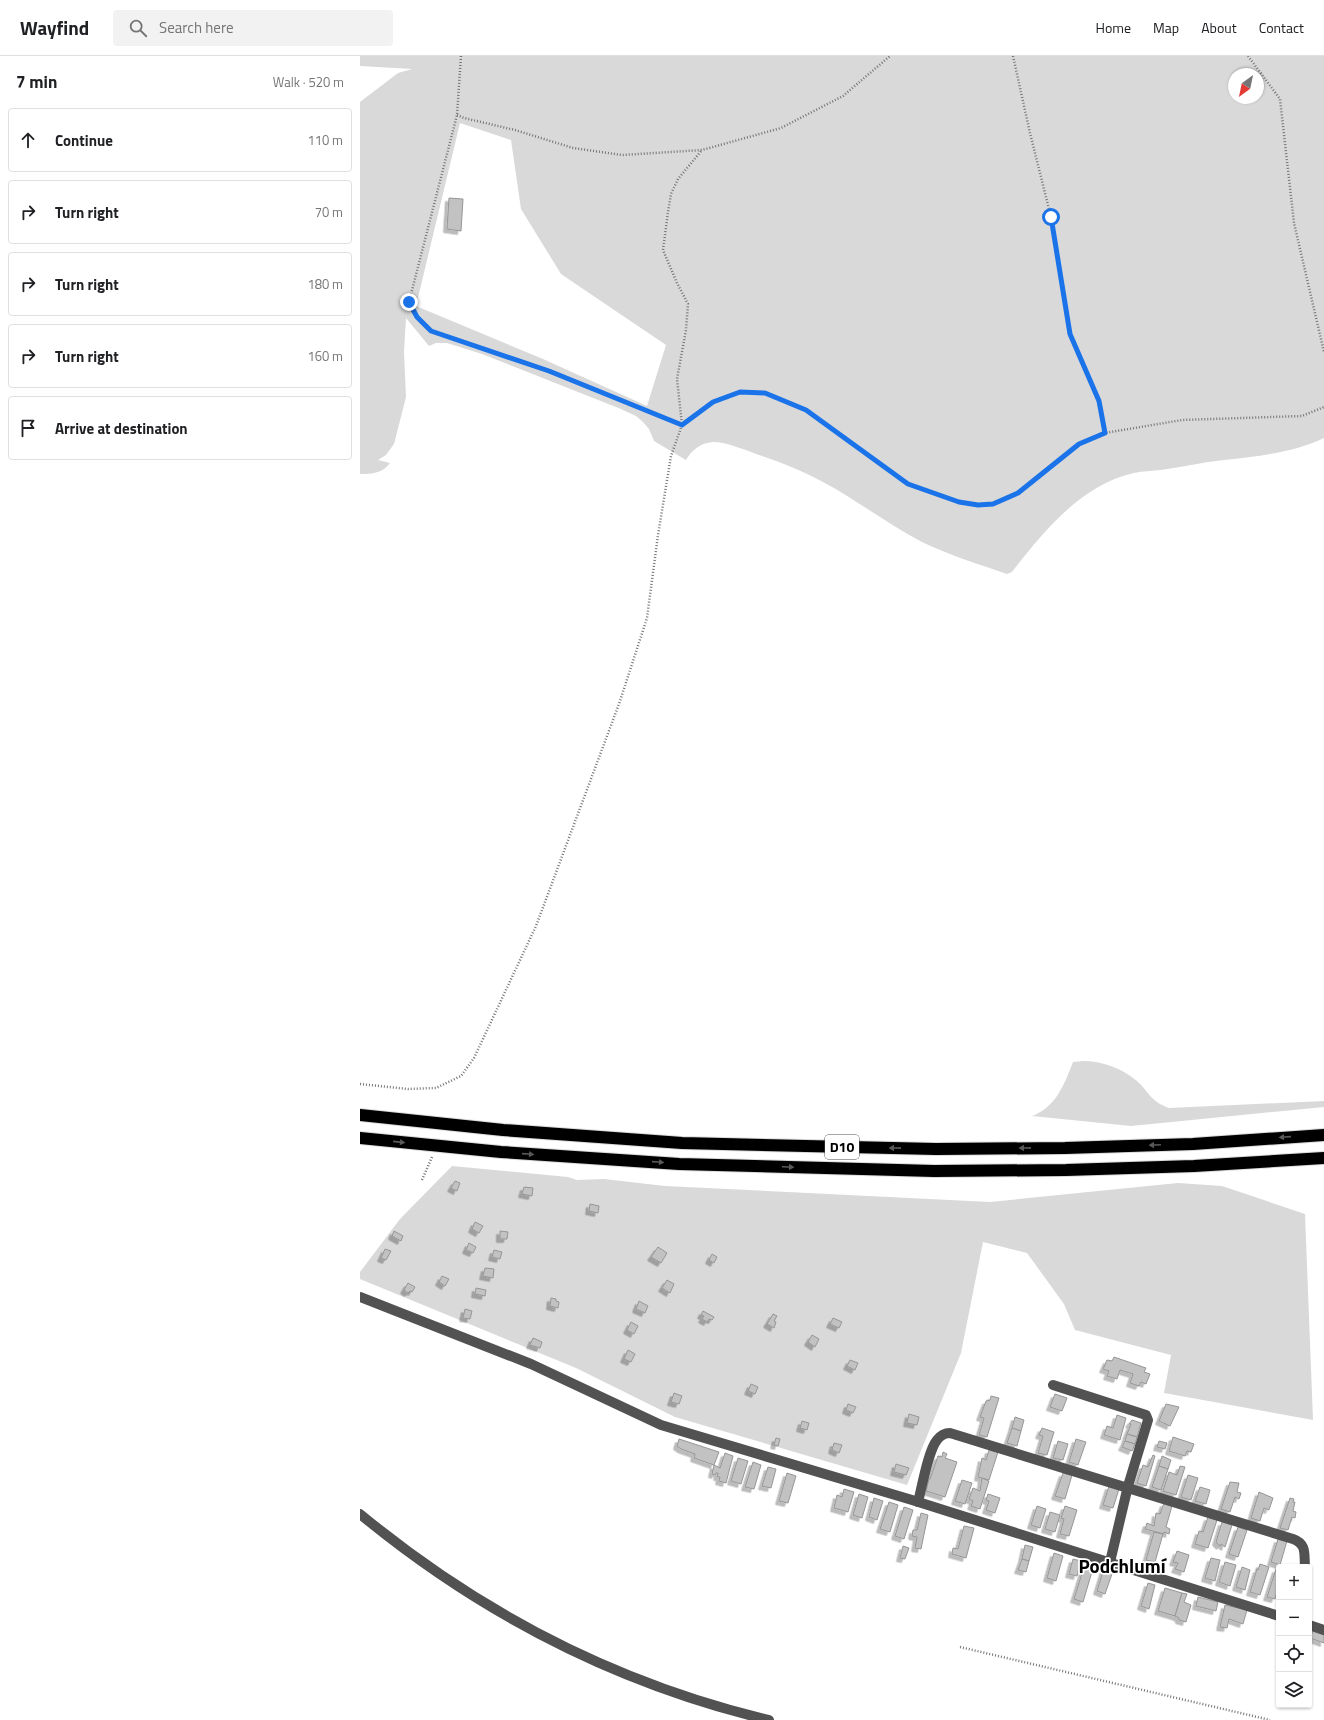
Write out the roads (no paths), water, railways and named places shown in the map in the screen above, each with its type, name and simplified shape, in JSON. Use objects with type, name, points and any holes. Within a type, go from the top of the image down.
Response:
[{"type":"highway","name":"D10","points":[[360,1115],[504,1130],[682,1143],[936,1149],[1065,1148],[1185,1144],[1324,1135]]},
{"type":"highway","name":"D10","points":[[360,1138],[501,1152],[679,1164],[934,1171],[1066,1170],[1194,1166],[1324,1158]]},
{"type":"street","points":[[360,1297],[531,1364],[661,1425],[918,1502],[1276,1615]]},
{"type":"street","points":[[1053,1385],[1146,1415],[1148,1420],[1128,1486],[1110,1562]]},
{"type":"street","points":[[918,1502],[932,1450],[937,1440],[945,1434],[950,1433],[1128,1486],[1300,1541],[1304,1546],[1305,1564]]},
{"type":"street","points":[[360,1514],[403,1549],[468,1593],[526,1627],[573,1651],[617,1671],[682,1696],[769,1720]]},
{"type":"street","points":[[1312,1626],[1324,1630]]},
{"type":"district","name":"Podchlumí","points":[[1122,1566]]}]
